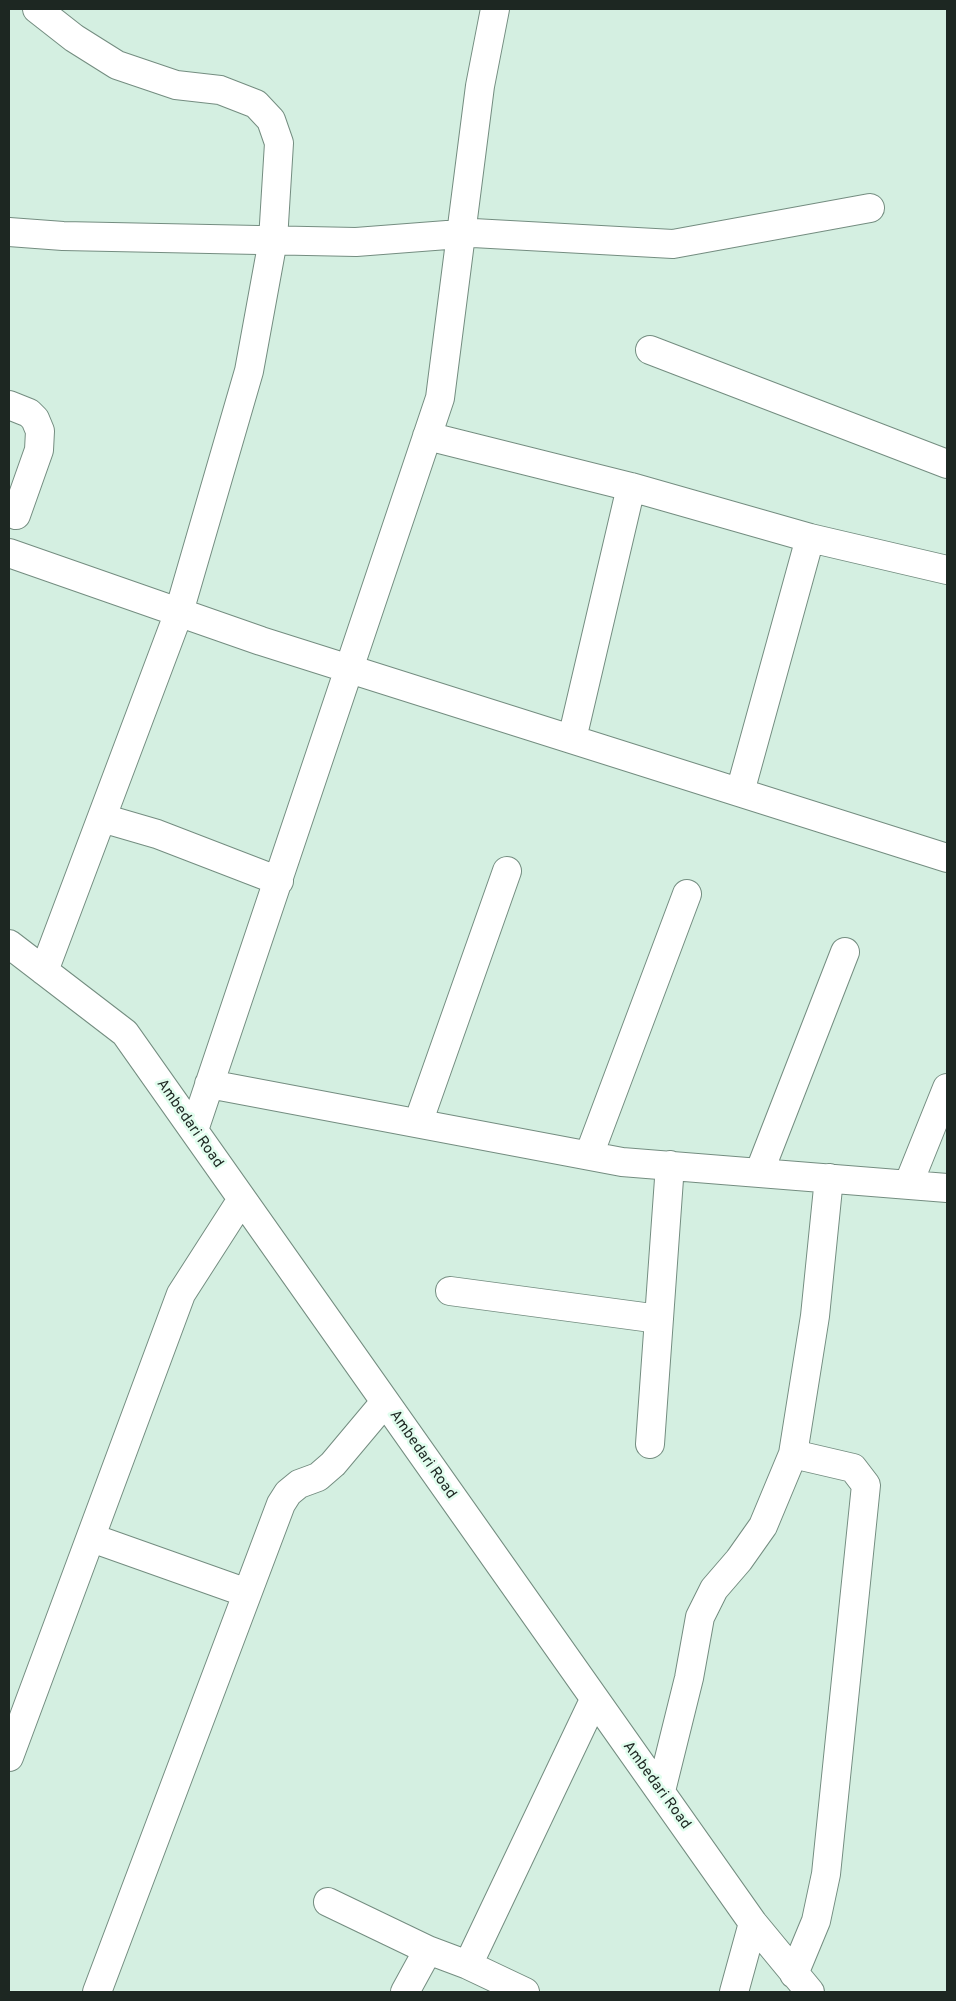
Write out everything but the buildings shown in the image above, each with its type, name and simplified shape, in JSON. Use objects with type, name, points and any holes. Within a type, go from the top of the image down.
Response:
[{"type":"street","points":[[37,9],[74,38],[118,65],[176,85],[220,90],[256,104],[271,120],[279,143],[273,240],[249,371],[179,612],[44,971]]},
{"type":"street","points":[[194,1130],[440,398],[480,86],[495,9]]},
{"type":"street","points":[[9,232],[63,236],[356,242],[461,234],[673,244],[870,208]]},
{"type":"street","points":[[650,350],[947,464]]},
{"type":"street","points":[[9,405],[29,413],[35,419],[40,431],[39,450],[12,514],[9,543]]},
{"type":"street","points":[[428,436],[630,487],[810,538],[947,570]]},
{"type":"street","points":[[572,739],[630,487]]},
{"type":"street","points":[[740,792],[810,538]]},
{"type":"street","points":[[9,553],[261,641],[947,858]]},
{"type":"street","points":[[102,818],[157,834],[279,881]]},
{"type":"street","points":[[418,1123],[507,871]]},
{"type":"street","points":[[589,1156],[687,894]]},
{"type":"street","name":"Ambedari Road","points":[[9,944],[125,1033],[594,1700],[753,1923],[802,1983]]},
{"type":"street","points":[[759,1173],[845,952]]},
{"type":"street","points":[[209,1084],[622,1162],[947,1188]]},
{"type":"street","points":[[908,1185],[947,1088]]},
{"type":"street","points":[[650,1444],[670,1165]]},
{"type":"street","points":[[660,1791],[689,1678],[700,1617],[714,1589],[763,1526],[793,1454],[815,1316],[829,1178]]},
{"type":"street","points":[[9,1757],[92,1538],[181,1294],[242,1199]]},
{"type":"street","points":[[450,1291],[659,1319]]},
{"type":"street","points":[[97,1992],[281,1504],[288,1492],[299,1484],[318,1477],[332,1464],[385,1402]]},
{"type":"street","points":[[793,1454],[853,1468],[866,1485],[826,1874],[802,1983]]},
{"type":"street","points":[[92,1538],[247,1593]]},
{"type":"street","points":[[468,1964],[594,1700]]},
{"type":"street","points":[[328,1902],[428,1950],[468,1964],[516,1990]]},
{"type":"street","points":[[734,1992],[753,1923]]},
{"type":"street","points":[[405,1992],[428,1950]]}]
